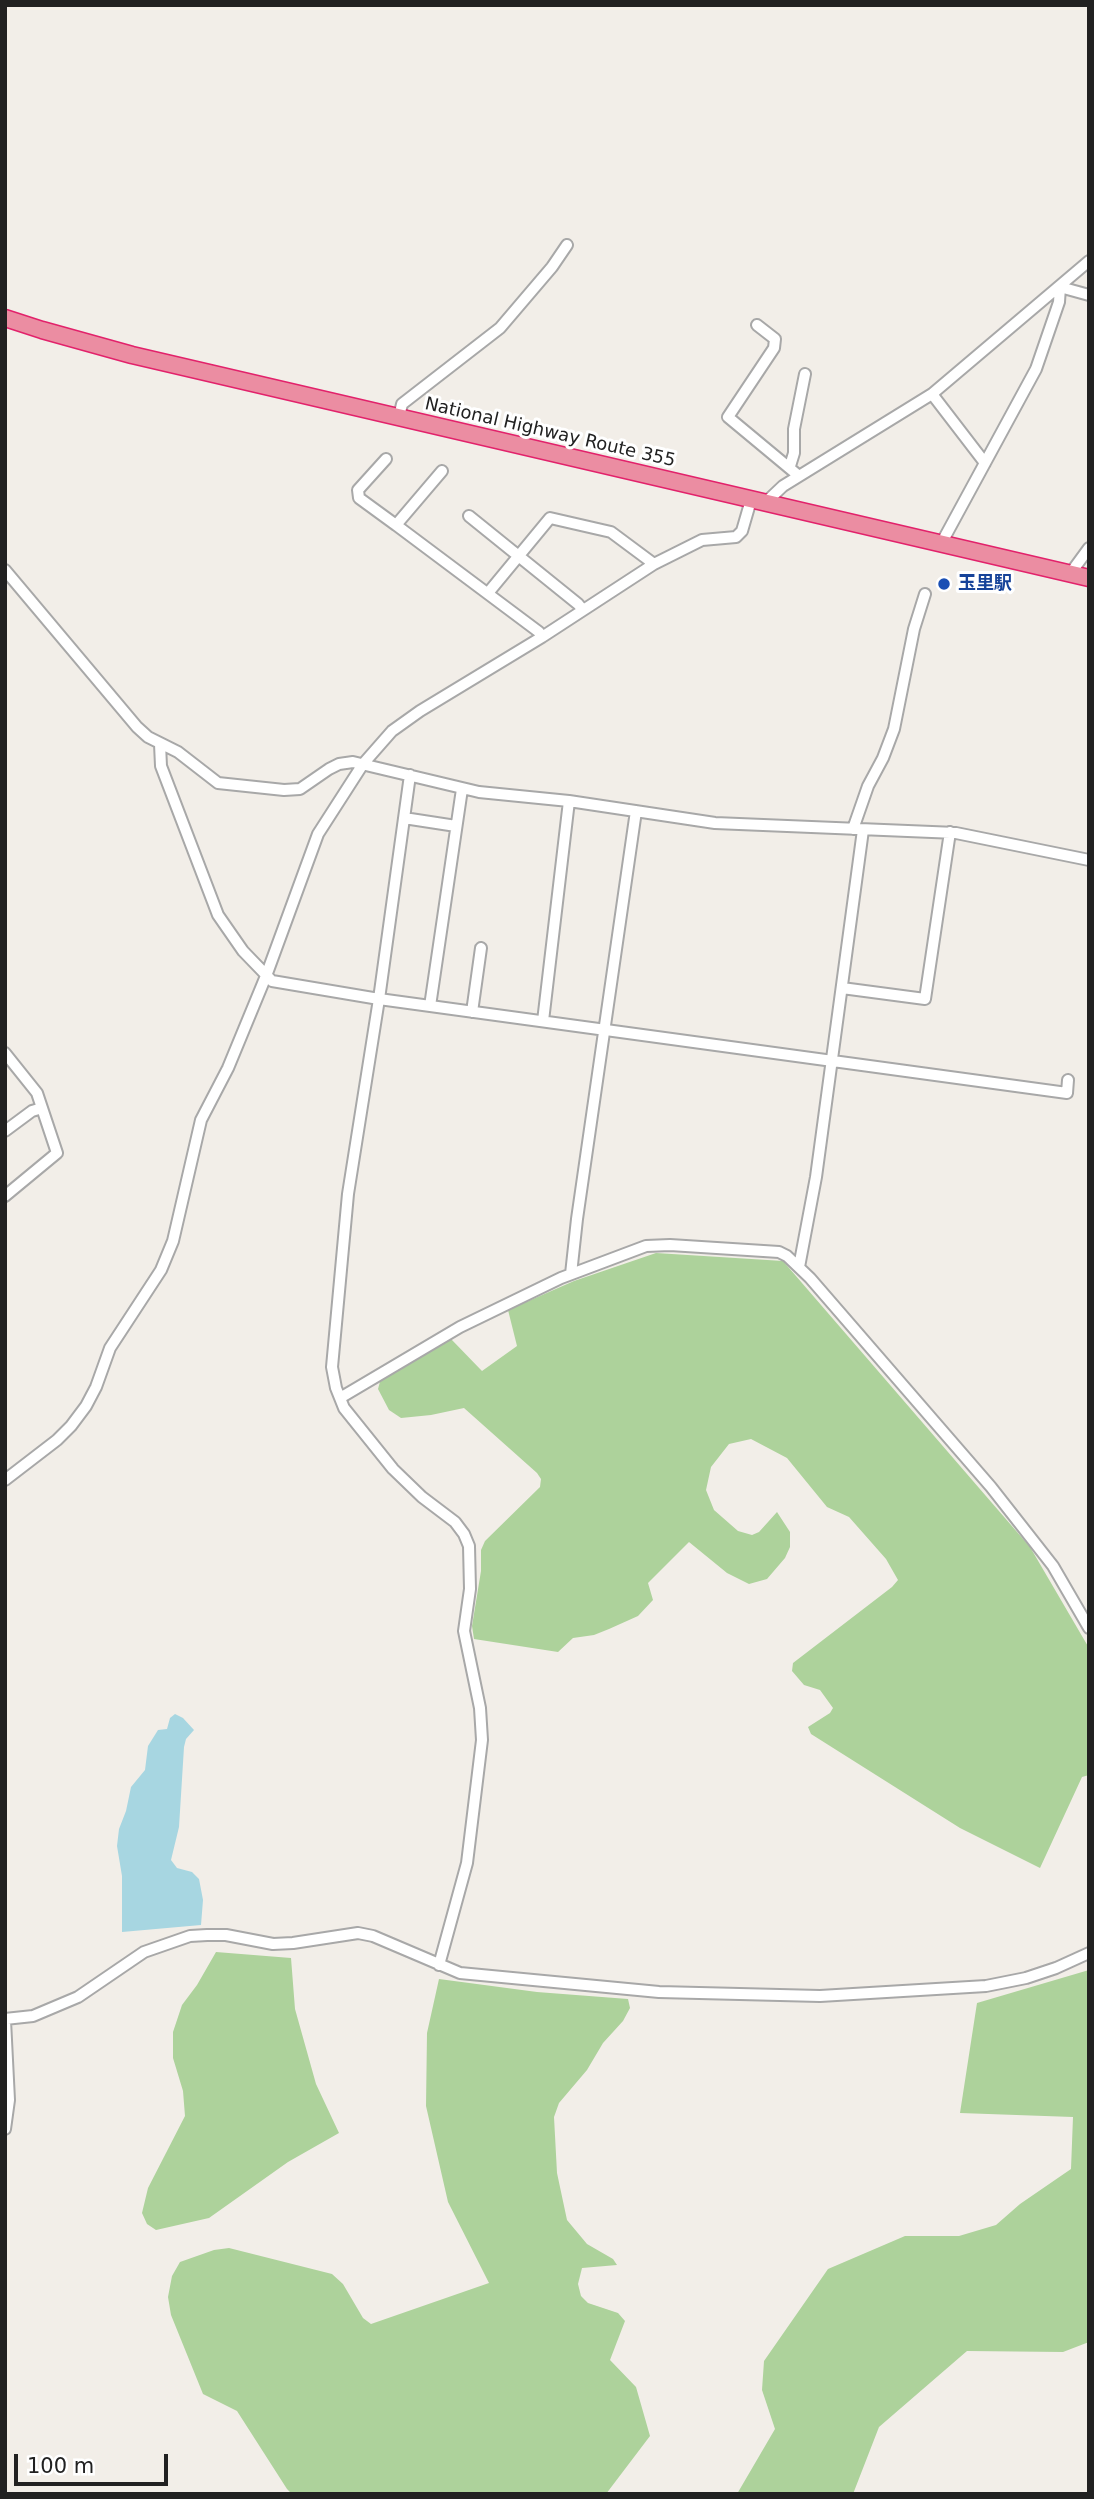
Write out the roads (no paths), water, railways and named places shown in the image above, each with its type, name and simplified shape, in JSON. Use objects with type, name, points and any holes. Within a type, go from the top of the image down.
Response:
[{"type":"highway","name":"National Highway Route 355","points":[[5,318],[132,355],[1089,578]]},
{"type":"street","points":[[399,417],[402,404],[500,328],[552,267],[567,245]]},
{"type":"street","points":[[5,1480],[57,1440],[86,1406],[110,1348],[161,1270],[173,1241],[201,1120],[228,1068],[266,976],[315,842],[330,813],[363,764],[392,731],[654,564],[702,540],[736,537],[757,502],[932,394],[1089,261]]},
{"type":"street","points":[[1060,287],[1089,295]]},
{"type":"street","points":[[941,544],[1036,369],[1059,302],[1060,287]]},
{"type":"street","points":[[757,325],[775,339],[774,348],[728,417],[799,476]]},
{"type":"street","points":[[790,466],[805,374]]},
{"type":"street","points":[[932,394],[985,463]]},
{"type":"street","points":[[386,459],[359,490],[359,498],[488,593],[542,637]]},
{"type":"street","points":[[396,524],[442,471]]},
{"type":"street","points":[[468,516],[583,610]]},
{"type":"street","points":[[488,593],[550,518],[611,532],[654,564]]},
{"type":"street","points":[[1070,574],[1089,548]]},
{"type":"street","points":[[5,570],[136,727],[160,744],[178,752],[218,783],[284,790],[300,789],[321,773],[339,764],[363,764],[462,789],[715,822],[950,832],[1089,860]]},
{"type":"street","points":[[799,1267],[816,1177],[842,988],[858,829],[868,786],[894,729],[914,629],[925,594]]},
{"type":"street","points":[[160,744],[161,766],[218,915],[243,951],[266,976],[281,984],[1067,1093],[1068,1080]]},
{"type":"street","points":[[410,775],[379,999],[348,1194],[332,1367],[344,1408],[393,1469],[422,1497],[455,1522],[469,1546],[470,1589],[464,1631],[480,1708],[482,1740],[467,1863],[439,1965]]},
{"type":"street","points":[[430,1006],[462,789]]},
{"type":"street","points":[[543,1021],[569,801]]},
{"type":"street","points":[[571,1274],[636,811]]},
{"type":"street","points":[[404,818],[456,826]]},
{"type":"street","points":[[842,988],[925,999],[950,832]]},
{"type":"street","points":[[472,1012],[481,948]]},
{"type":"street","points":[[5,1053],[33,1088],[56,1149],[55,1156],[5,1196]]},
{"type":"street","points":[[5,1131],[33,1111],[42,1108]]},
{"type":"street","points":[[340,1398],[460,1327],[571,1274],[655,1245],[771,1250],[783,1254],[799,1267],[991,1487],[1053,1566],[1089,1628]]},
{"type":"street","points":[[5,2129],[9,2100],[5,2019],[33,2016],[78,1997],[144,1952],[190,1937],[226,1935],[273,1944],[358,1933],[373,1936],[460,1973],[659,1992],[820,1996],[986,1986],[1026,1978],[1089,1953]]},
{"type":"water","points":[[175,1714],[194,1730],[186,1739],[184,1747],[179,1827],[171,1860],[177,1868],[192,1872],[199,1879],[203,1900],[201,1925],[122,1932],[122,1876],[117,1846],[119,1829],[131,1787],[145,1770],[148,1746],[158,1730],[167,1729],[170,1718]]},
{"type":"place","name":"玉里駅","points":[[944,584]]}]
